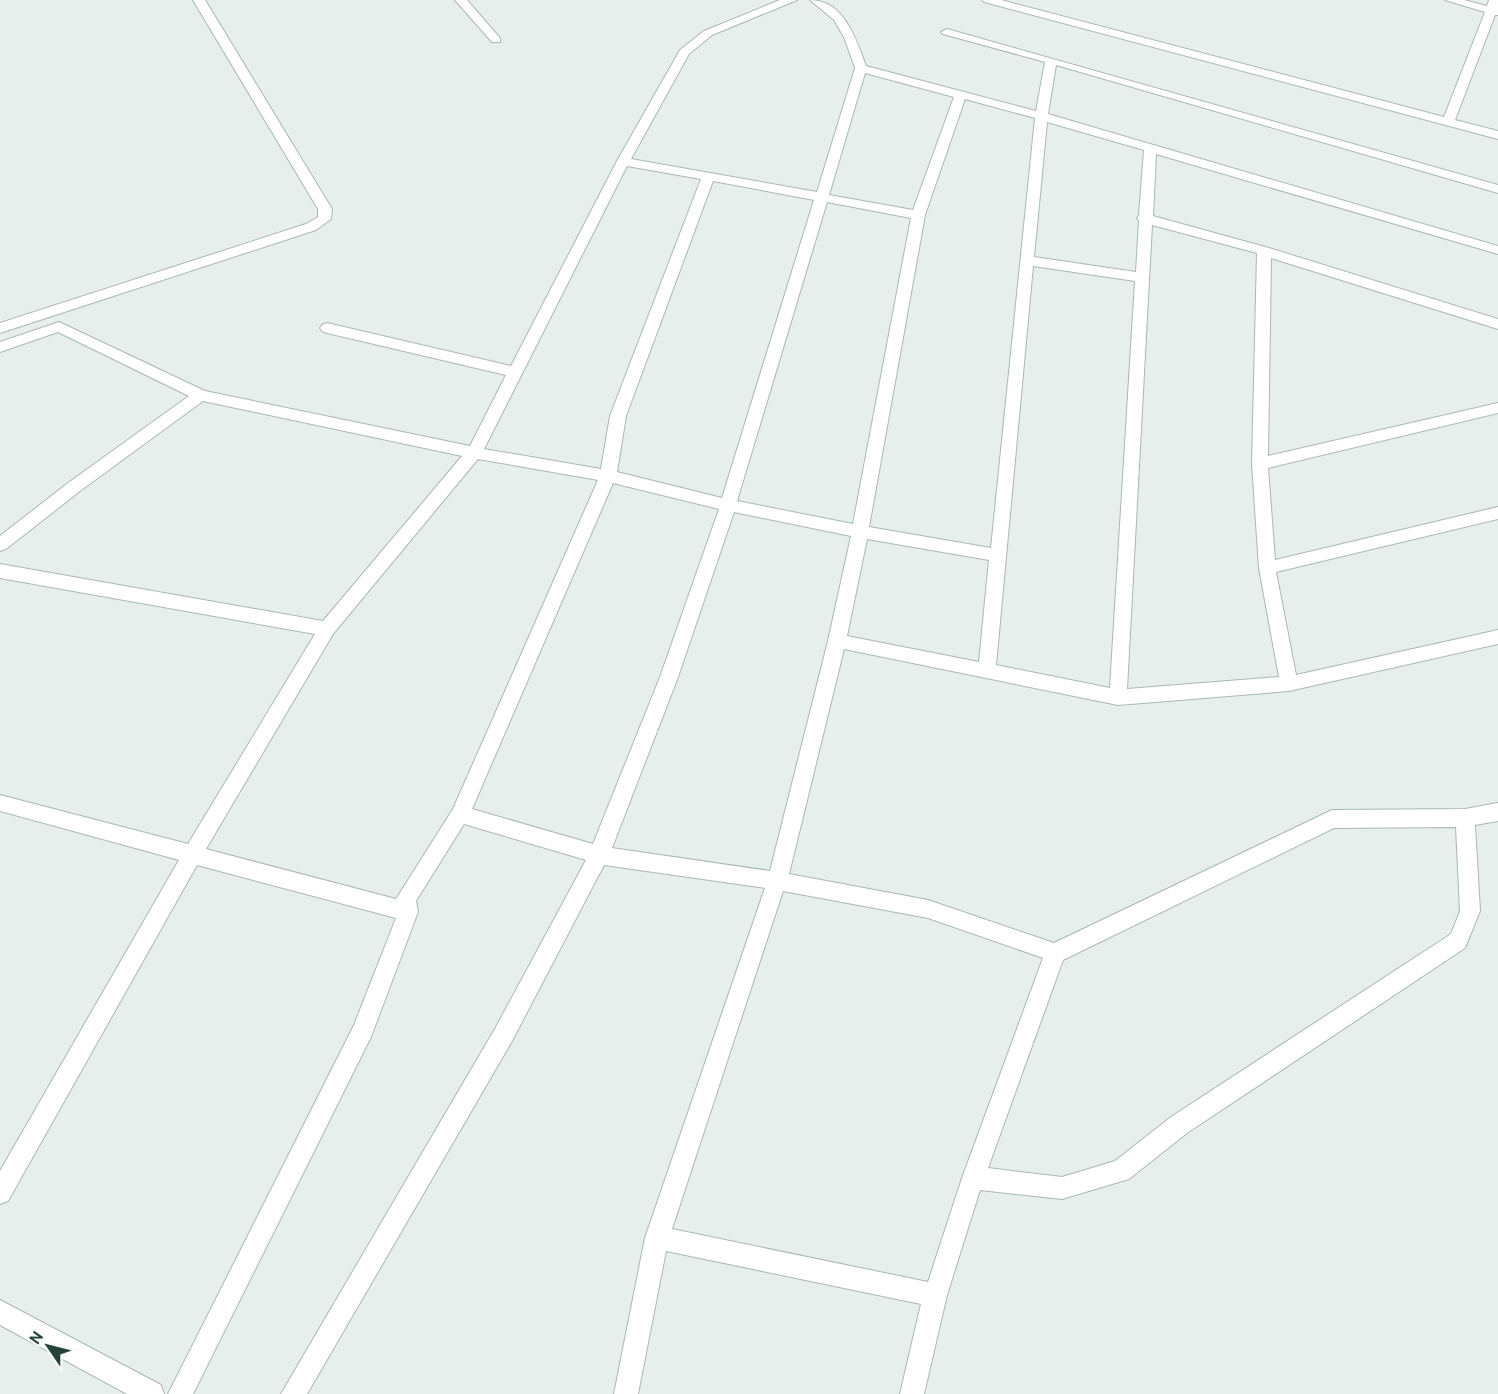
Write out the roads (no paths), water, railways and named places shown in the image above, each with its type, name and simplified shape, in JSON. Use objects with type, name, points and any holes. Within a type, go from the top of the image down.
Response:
[{"type":"street","points":[[0,328],[311,227],[324,219],[326,209],[199,0]]},
{"type":"street","points":[[461,0],[496,40]]},
{"type":"street","points":[[0,1193],[193,854],[327,629],[474,453],[623,161],[684,52],[708,33],[791,0]]},
{"type":"street","points":[[293,1394],[504,1034],[599,855],[669,677],[728,505],[861,68],[850,37],[839,18],[816,0]]},
{"type":"street","points":[[988,0],[1498,135]]},
{"type":"street","points":[[1448,122],[1495,7],[1451,0]]},
{"type":"street","points":[[947,32],[1498,189]]},
{"type":"street","points":[[987,670],[1041,116],[1051,60]]},
{"type":"street","points":[[861,68],[1041,116],[1498,250]]},
{"type":"street","points":[[626,1394],[657,1238],[777,881],[837,641],[860,532],[918,215],[961,94]]},
{"type":"street","points":[[1118,697],[1143,278],[1144,218],[1150,148]]},
{"type":"street","points":[[623,161],[918,215]]},
{"type":"street","points":[[180,1394],[363,1030],[408,912],[406,899],[460,814],[608,476],[618,416],[710,176]]},
{"type":"street","points":[[1144,218],[1264,251],[1498,324]]},
{"type":"street","points":[[1264,251],[1260,464],[1267,568],[1289,684]]},
{"type":"street","points":[[1026,260],[1143,278]]},
{"type":"street","points":[[0,346],[59,327],[201,395],[474,453],[608,476],[728,505],[860,532],[998,555]]},
{"type":"street","points":[[327,328],[514,372]]},
{"type":"street","points":[[0,545],[74,487],[201,395]]},
{"type":"street","points":[[1260,464],[1498,408]]},
{"type":"street","points":[[1267,568],[1498,513]]},
{"type":"street","points":[[0,572],[327,629]]},
{"type":"street","points":[[837,641],[1118,697],[1289,684],[1498,637]]},
{"type":"street","points":[[0,803],[408,912]]},
{"type":"street","points":[[912,1394],[935,1295],[973,1178],[1055,953],[1332,819],[1465,818],[1498,812]]},
{"type":"street","points":[[460,814],[599,855],[777,881],[928,909],[1055,953]]},
{"type":"street","points":[[973,1178],[1062,1188],[1121,1171],[1179,1125],[1458,941],[1470,910],[1465,818]]},
{"type":"street","points":[[657,1238],[935,1295]]},
{"type":"street","points":[[0,1312],[152,1394]]}]
